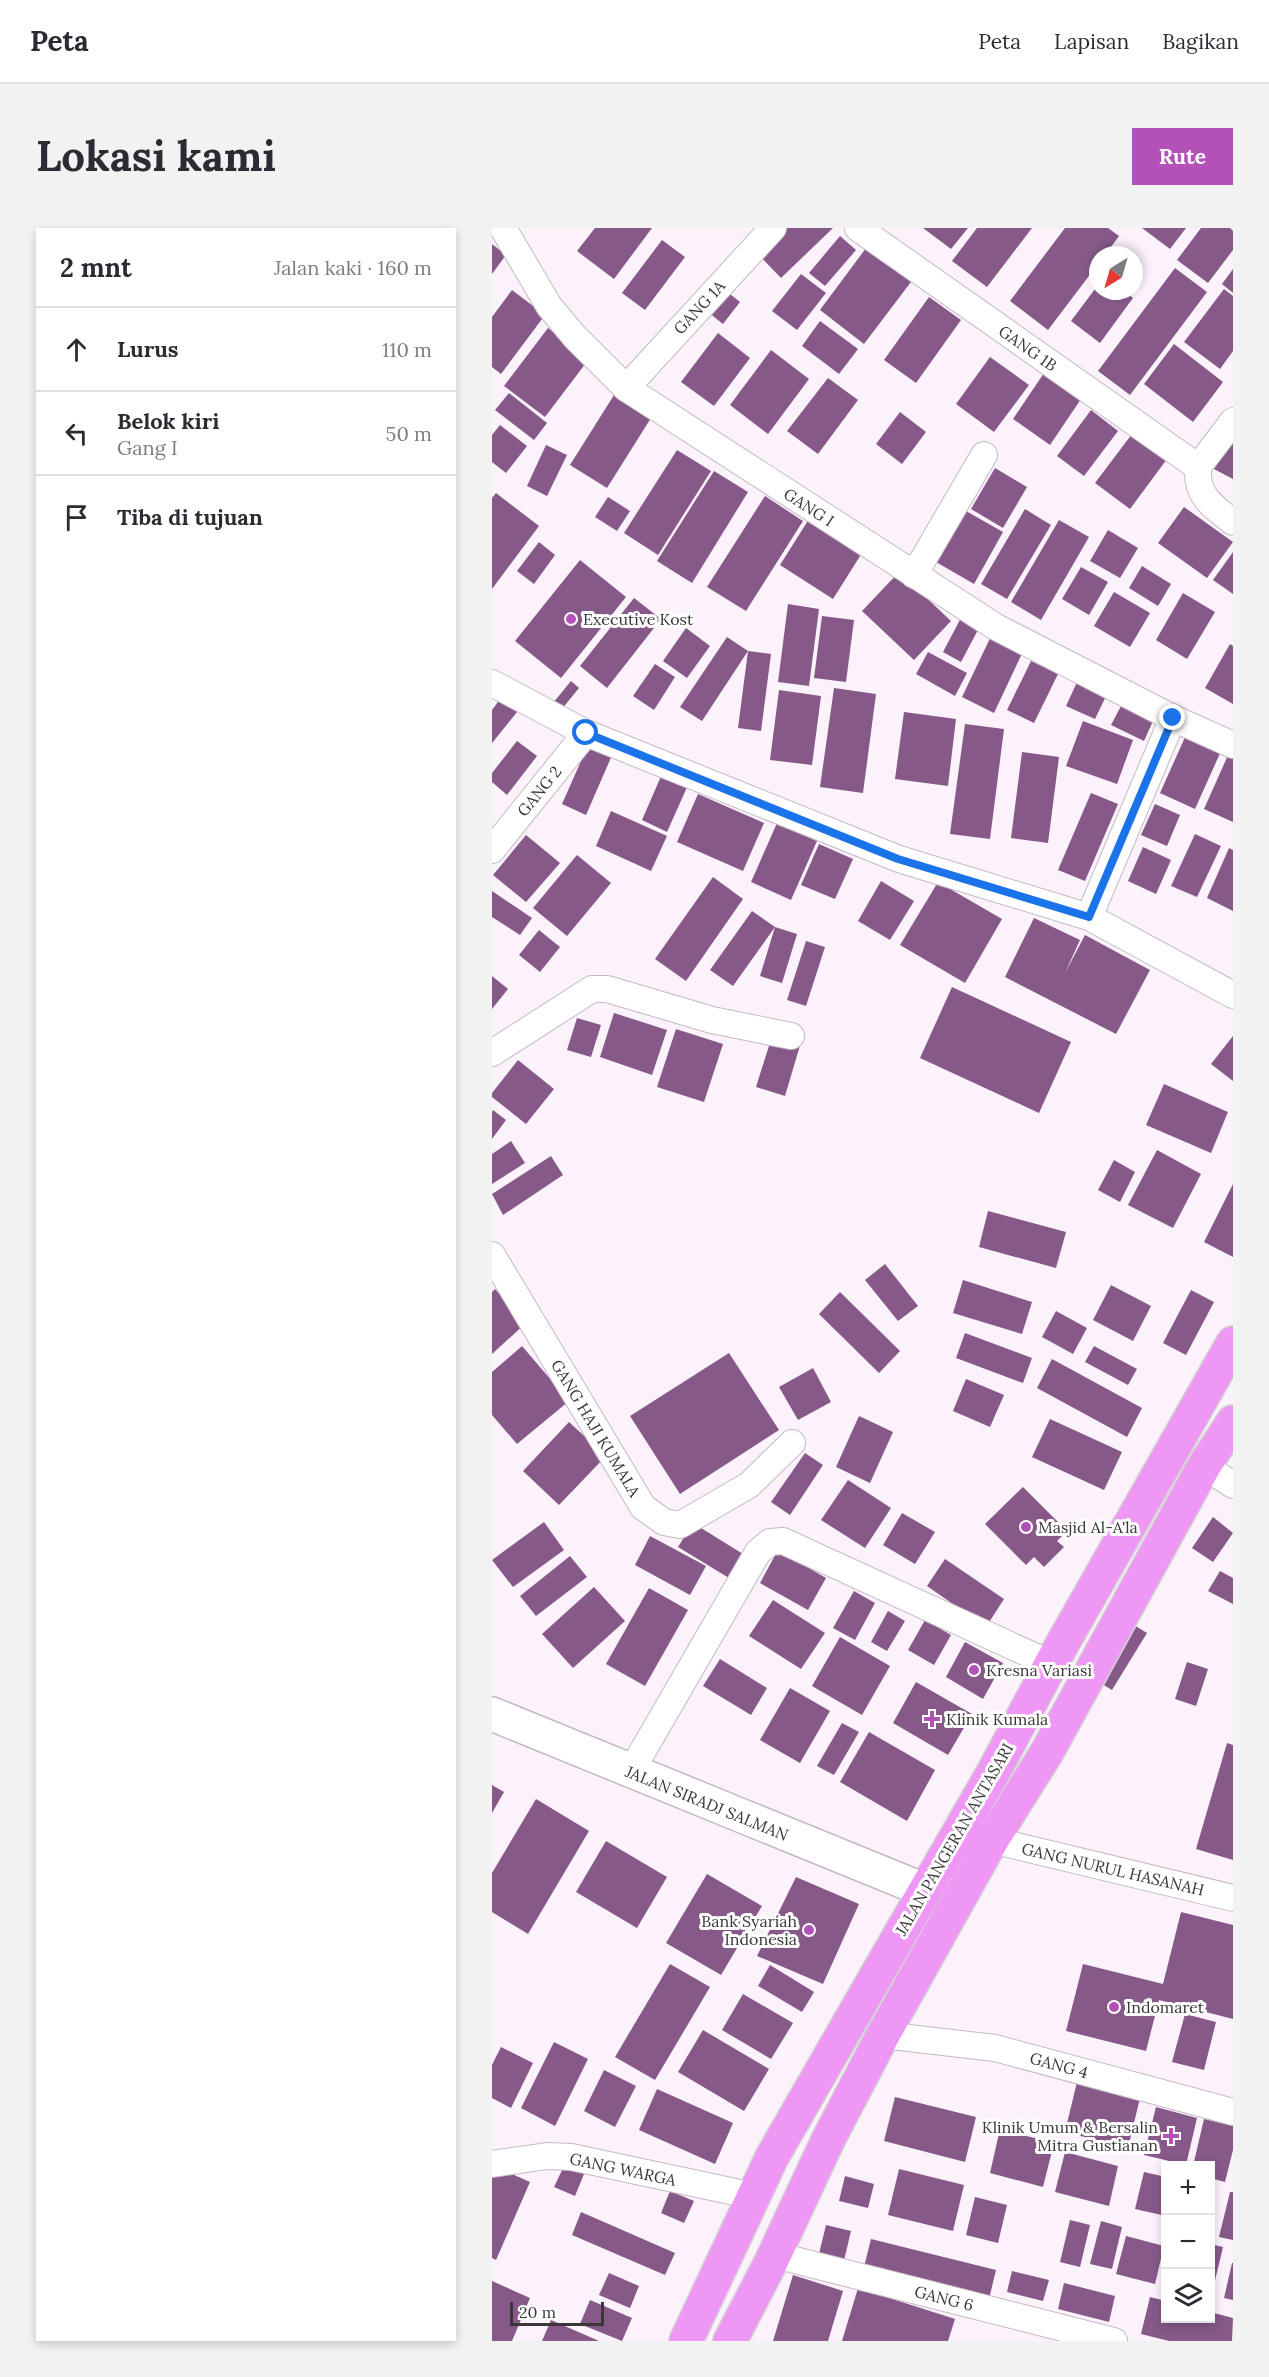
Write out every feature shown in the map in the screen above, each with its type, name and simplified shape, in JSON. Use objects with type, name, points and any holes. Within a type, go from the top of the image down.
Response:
[{"type":"highway","name":"JALAN PANGERAN ANTASARI","points":[[686,2341],[772,2157],[994,1771],[1051,1664],[1233,1343]]},
{"type":"highway","name":"JALAN PANGERAN ANTASARI","points":[[730,2341],[775,2255],[828,2138],[883,2035],[992,1840],[1047,1752],[1105,1642],[1204,1466],[1233,1422]]},
{"type":"street","name":"GANG I","points":[[503,228],[549,306],[575,337],[626,388],[996,627],[1173,718],[1233,745]]},
{"type":"street","name":"GANG 1A","points":[[626,388],[773,228]]},
{"type":"street","name":"GANG 1B","points":[[858,228],[1198,467]]},
{"type":"street","points":[[1233,421],[1198,467],[1197,480],[1202,495],[1233,522]]},
{"type":"street","points":[[914,575],[984,455]]},
{"type":"street","points":[[492,683],[586,733],[898,859],[1089,917],[1233,995]]},
{"type":"street","points":[[1089,917],[1173,718]]},
{"type":"street","name":"GANG 2","points":[[492,850],[586,733]]},
{"type":"street","points":[[492,1053],[592,989],[607,989],[712,1020],[791,1036]]},
{"type":"street","name":"GANG HAJI KUMALA","points":[[492,1255],[643,1507],[664,1522],[680,1525],[749,1485],[792,1443]]},
{"type":"street","points":[[1204,1466],[1233,1485]]},
{"type":"street","points":[[630,1773],[758,1552],[770,1542],[783,1541],[1051,1664]]},
{"type":"street","name":"JALAN SIRADJ SALMAN","points":[[492,1714],[630,1773],[924,1890]]},
{"type":"street","name":"GANG NURUL HASANAH","points":[[992,1840],[1233,1898]]},
{"type":"street","name":"GANG 4","points":[[883,2035],[995,2048],[1233,2112]]},
{"type":"street","name":"GANG WARGA","points":[[492,2164],[547,2156],[571,2157],[754,2196]]},
{"type":"street","name":"GANG 6","points":[[775,2255],[1114,2341]]},
{"type":"building","points":[[595,228],[652,228],[614,279],[577,251]]},
{"type":"building","points":[[784,228],[833,228],[781,278],[758,254]]},
{"type":"building","points":[[923,228],[968,228],[951,249]]},
{"type":"building","points":[[977,228],[1032,228],[987,287],[952,261]]},
{"type":"building","points":[[1065,228],[1108,228],[1119,236],[1112,246],[1089,246],[1089,276],[1048,330],[1010,301]]},
{"type":"building","points":[[1142,228],[1186,228],[1170,249]]},
{"type":"building","points":[[1201,228],[1230,228],[1233,231],[1233,250],[1208,283],[1177,260]]},
{"type":"building","points":[[840,236],[856,250],[825,286],[809,273]]},
{"type":"building","points":[[662,240],[685,257],[645,310],[622,293]]},
{"type":"building","points":[[872,240],[917,274],[864,344],[820,310]]},
{"type":"building","points":[[492,244],[506,255],[492,274]]},
{"type":"building","points":[[1175,268],[1207,292],[1130,395],[1098,371]]},
{"type":"building","points":[[1233,269],[1233,293],[1222,284]]},
{"type":"building","points":[[801,274],[826,293],[797,330],[772,311]]},
{"type":"building","points":[[1224,289],[1233,296],[1233,351],[1220,369],[1184,342]]},
{"type":"building","points":[[512,290],[545,315],[501,374],[492,367],[492,317]]},
{"type":"building","points":[[725,290],[740,302],[723,324],[708,312]]},
{"type":"building","points":[[929,297],[961,320],[916,383],[884,360]]},
{"type":"building","points":[[1089,297],[1089,300],[1132,300],[1100,343],[1071,321]]},
{"type":"building","points":[[820,321],[858,349],[839,374],[802,346]]},
{"type":"building","points":[[548,328],[589,359],[545,417],[504,386]]},
{"type":"building","points":[[718,333],[750,358],[714,406],[681,382]]},
{"type":"building","points":[[1174,344],[1223,382],[1193,422],[1144,384]]},
{"type":"building","points":[[771,350],[809,379],[768,434],[730,405]]},
{"type":"building","points":[[990,357],[1029,385],[994,432],[956,404]]},
{"type":"building","points":[[1044,373],[1081,399],[1050,445],[1013,419]]},
{"type":"building","points":[[828,378],[858,400],[818,454],[787,431]]},
{"type":"building","points":[[509,393],[547,423],[534,440],[495,410]]},
{"type":"building","points":[[614,395],[651,418],[607,488],[570,465]]},
{"type":"building","points":[[1091,410],[1118,431],[1084,476],[1057,456]]},
{"type":"building","points":[[900,412],[926,432],[902,464],[876,444]]},
{"type":"building","points":[[500,425],[527,446],[506,473],[492,462],[492,435]]},
{"type":"building","points":[[1233,430],[1233,479],[1212,468]]},
{"type":"building","points":[[1132,434],[1167,459],[1130,509],[1095,483]]},
{"type":"building","points":[[546,445],[567,455],[547,496],[527,486]]},
{"type":"building","points":[[677,450],[711,471],[658,555],[624,533]]},
{"type":"building","points":[[995,468],[1027,487],[1003,528],[971,509]]},
{"type":"building","points":[[714,471],[748,492],[692,583],[657,561]]},
{"type":"building","points":[[496,493],[539,526],[492,589],[492,498]]},
{"type":"building","points":[[765,496],[803,521],[746,611],[707,587]]},
{"type":"building","points":[[608,497],[630,511],[617,531],[595,517]]},
{"type":"building","points":[[1184,507],[1233,542],[1207,578],[1158,543]]},
{"type":"building","points":[[1025,509],[1051,525],[1007,599],[981,584]]},
{"type":"building","points":[[966,511],[1003,532],[974,584],[936,562]]},
{"type":"building","points":[[809,519],[862,553],[833,599],[780,565]]},
{"type":"building","points":[[1059,520],[1089,537],[1041,620],[1011,602]]},
{"type":"building","points":[[1108,530],[1138,548],[1120,578],[1090,561]]},
{"type":"building","points":[[539,542],[555,555],[534,584],[517,571]]},
{"type":"building","points":[[1233,552],[1233,594],[1213,580]]},
{"type":"building","name":"Executive Kost","points":[[580,560],[626,597],[561,678],[515,641]]},
{"type":"building","points":[[1142,566],[1171,584],[1158,606],[1129,588]]},
{"type":"building","points":[[1081,567],[1108,582],[1089,615],[1062,599]]},
{"type":"building","points":[[899,572],[951,621],[914,660],[862,611]]},
{"type":"building","points":[[1114,592],[1150,613],[1130,647],[1094,626]]},
{"type":"building","points":[[1183,593],[1215,612],[1187,659],[1156,640]]},
{"type":"building","points":[[634,598],[661,619],[607,688],[580,666]]},
{"type":"building","points":[[788,604],[819,609],[809,686],[778,682]]},
{"type":"building","points":[[822,616],[854,620],[846,682],[814,678]]},
{"type":"building","points":[[962,616],[980,626],[961,662],[943,652]]},
{"type":"building","points":[[686,628],[710,646],[687,678],[663,661]]},
{"type":"building","points":[[994,630],[1026,645],[994,713],[962,697]]},
{"type":"building","points":[[727,637],[748,651],[702,721],[680,707]]},
{"type":"building","points":[[1230,644],[1233,646],[1233,704],[1205,688]]},
{"type":"building","points":[[748,651],[771,654],[761,731],[738,728]]},
{"type":"building","points":[[928,652],[967,673],[955,696],[916,674]]},
{"type":"building","points":[[1031,661],[1058,674],[1034,723],[1007,710]]},
{"type":"building","points":[[655,664],[675,677],[654,710],[633,696]]},
{"type":"building","points":[[1078,680],[1107,694],[1095,719],[1066,706]]},
{"type":"building","points":[[571,681],[579,688],[561,710],[553,703]]},
{"type":"building","points":[[834,688],[876,694],[863,793],[820,787]]},
{"type":"building","points":[[779,690],[821,696],[812,765],[770,760]]},
{"type":"building","points":[[500,699],[517,712],[492,743],[492,710]]},
{"type":"building","points":[[1121,706],[1153,721],[1144,741],[1111,725]]},
{"type":"building","points":[[904,712],[956,719],[948,786],[895,779]]},
{"type":"building","points":[[1083,721],[1133,740],[1117,784],[1066,766]]},
{"type":"building","points":[[965,724],[1004,729],[990,839],[950,834]]},
{"type":"building","points":[[1186,735],[1221,751],[1195,809],[1160,793]]},
{"type":"building","points":[[517,741],[537,756],[507,795],[492,782],[492,773]]},
{"type":"building","points":[[589,743],[613,753],[586,815],[562,804]]},
{"type":"building","points":[[1022,752],[1059,757],[1048,843],[1011,838]]},
{"type":"building","points":[[1229,753],[1233,754],[1233,822],[1204,809]]},
{"type":"building","points":[[662,774],[688,785],[667,832],[642,820]]},
{"type":"building","points":[[1091,793],[1118,804],[1085,881],[1058,870]]},
{"type":"building","points":[[698,794],[764,823],[743,871],[677,842]]},
{"type":"building","points":[[1155,804],[1180,815],[1167,846],[1141,835]]},
{"type":"building","points":[[611,811],[667,836],[651,871],[596,846]]},
{"type":"building","points":[[777,823],[817,841],[791,900],[751,882]]},
{"type":"building","points":[[1195,834],[1221,846],[1197,897],[1171,886]]},
{"type":"building","points":[[526,835],[560,863],[526,902],[493,875]]},
{"type":"building","points":[[819,844],[853,859],[835,899],[801,885]]},
{"type":"building","points":[[1143,847],[1171,860],[1156,894],[1128,881]]},
{"type":"building","points":[[1229,848],[1233,850],[1233,911],[1207,898]]},
{"type":"building","points":[[577,855],[611,883],[567,936],[533,908]]},
{"type":"building","points":[[713,877],[743,899],[686,981],[655,959]]},
{"type":"building","points":[[881,881],[914,901],[890,940],[858,921]]},
{"type":"building","points":[[938,882],[1002,919],[965,983],[900,945]]},
{"type":"building","points":[[492,891],[532,918],[520,935],[492,917]]},
{"type":"building","points":[[752,911],[775,927],[733,986],[710,970]]},
{"type":"building","points":[[1034,918],[1080,940],[1065,973],[1085,935],[1150,970],[1116,1034],[1005,977]]},
{"type":"building","points":[[775,927],[797,934],[782,983],[760,976]]},
{"type":"building","points":[[539,930],[560,947],[540,972],[519,955]]},
{"type":"building","points":[[806,941],[825,947],[806,1006],[787,1000]]},
{"type":"building","points":[[492,976],[508,989],[492,1009]]},
{"type":"building","points":[[952,987],[1071,1042],[1039,1113],[920,1058]]},
{"type":"building","points":[[614,1013],[667,1030],[652,1075],[600,1057]]},
{"type":"building","points":[[577,1018],[601,1025],[591,1057],[567,1050]]},
{"type":"building","points":[[676,1029],[723,1044],[704,1102],[657,1087]]},
{"type":"building","points":[[773,1033],[801,1042],[785,1096],[756,1087]]},
{"type":"building","points":[[1233,1036],[1233,1081],[1211,1064]]},
{"type":"building","points":[[518,1060],[554,1089],[526,1124],[492,1097],[492,1093]]},
{"type":"building","points":[[1164,1084],[1228,1112],[1211,1153],[1146,1125]]},
{"type":"building","points":[[493,1110],[506,1120],[492,1139],[492,1112]]},
{"type":"building","points":[[511,1141],[525,1163],[492,1184],[492,1154]]},
{"type":"building","points":[[1157,1150],[1201,1174],[1173,1228],[1128,1205]]},
{"type":"building","points":[[551,1156],[563,1175],[503,1215],[492,1194]]},
{"type":"building","points":[[1114,1160],[1135,1172],[1120,1202],[1098,1190]]},
{"type":"building","points":[[1233,1184],[1233,1257],[1204,1242]]},
{"type":"building","points":[[988,1211],[1066,1232],[1056,1268],[979,1247]]},
{"type":"building","points":[[885,1264],[918,1306],[898,1321],[865,1280]]},
{"type":"building","points":[[963,1280],[1032,1302],[1022,1334],[953,1313]]},
{"type":"building","points":[[1111,1285],[1151,1306],[1133,1341],[1093,1320]]},
{"type":"building","points":[[495,1289],[526,1323],[492,1354],[492,1292]]},
{"type":"building","points":[[1191,1290],[1214,1302],[1186,1355],[1163,1343]]},
{"type":"building","points":[[840,1292],[900,1351],[879,1373],[819,1314]]},
{"type":"building","points":[[1056,1311],[1087,1328],[1073,1354],[1042,1337]]},
{"type":"building","points":[[965,1333],[1032,1358],[1023,1383],[956,1358]]},
{"type":"building","points":[[522,1346],[569,1401],[517,1444],[492,1415],[492,1372]]},
{"type":"building","points":[[1094,1346],[1137,1369],[1128,1385],[1085,1362]]},
{"type":"building","points":[[729,1353],[779,1430],[680,1494],[630,1416]]},
{"type":"building","points":[[1052,1359],[1142,1408],[1127,1437],[1037,1388]]},
{"type":"building","points":[[813,1368],[831,1402],[798,1420],[779,1387]]},
{"type":"building","points":[[966,1379],[1004,1395],[990,1427],[953,1411]]},
{"type":"building","points":[[859,1416],[893,1432],[870,1483],[836,1467]]},
{"type":"building","points":[[1050,1419],[1122,1452],[1104,1490],[1032,1457]]},
{"type":"building","points":[[569,1422],[606,1456],[559,1505],[523,1471]]},
{"type":"building","points":[[805,1453],[823,1465],[790,1515],[771,1502]]},
{"type":"building","points":[[848,1480],[891,1508],[865,1548],[821,1520]]},
{"type":"building","name":"Masjid Al-A'la","points":[[1023,1487],[1067,1531],[1057,1541],[1064,1547],[1044,1567],[1034,1557],[1026,1565],[985,1524]]},
{"type":"building","points":[[902,1513],[935,1532],[915,1564],[883,1545]]},
{"type":"building","points":[[1213,1517],[1233,1533],[1213,1562],[1192,1548]]},
{"type":"building","points":[[544,1522],[564,1550],[513,1587],[492,1560]]},
{"type":"building","points":[[693,1523],[743,1554],[729,1578],[678,1547]]},
{"type":"building","points":[[650,1536],[706,1566],[690,1595],[635,1565]]},
{"type":"building","points":[[778,1550],[826,1578],[808,1610],[760,1583]]},
{"type":"building","points":[[570,1556],[587,1577],[536,1616],[520,1596]]},
{"type":"building","points":[[945,1559],[1004,1599],[986,1627],[927,1586]]},
{"type":"building","points":[[1220,1571],[1233,1578],[1233,1604],[1208,1591]]},
{"type":"building","points":[[594,1587],[625,1621],[573,1668],[542,1634]]},
{"type":"building","points":[[649,1588],[688,1610],[645,1686],[606,1664]]},
{"type":"building","points":[[854,1591],[875,1603],[855,1640],[833,1628]]},
{"type":"building","points":[[773,1600],[825,1633],[801,1669],[749,1636]]},
{"type":"building","points":[[888,1611],[905,1621],[887,1651],[871,1642]]},
{"type":"building","points":[[925,1620],[951,1635],[934,1665],[908,1650]]},
{"type":"building","points":[[1129,1622],[1147,1633],[1112,1690],[1094,1679]]},
{"type":"building","points":[[840,1637],[890,1666],[862,1715],[812,1686]]},
{"type":"building","name":"Kresna Variasi","points":[[965,1642],[1003,1663],[983,1699],[946,1677]]},
{"type":"building","points":[[720,1659],[767,1688],[751,1715],[703,1686]]},
{"type":"building","points":[[1187,1662],[1208,1669],[1196,1706],[1175,1699]]},
{"type":"building","name":"Klinik Kumala","points":[[916,1682],[972,1714],[948,1755],[893,1723]]},
{"type":"building","points":[[790,1688],[830,1711],[800,1763],[760,1740]]},
{"type":"building","points":[[842,1723],[859,1732],[834,1775],[817,1766]]},
{"type":"building","points":[[869,1732],[935,1770],[907,1821],[840,1782]]},
{"type":"building","points":[[1227,1743],[1233,1745],[1233,1860],[1196,1849]]},
{"type":"building","points":[[492,1785],[504,1792],[492,1813]]},
{"type":"building","points":[[536,1799],[589,1831],[528,1934],[492,1912],[492,1873]]},
{"type":"building","points":[[606,1841],[667,1877],[637,1928],[576,1892]]},
{"type":"building","points":[[707,1874],[762,1906],[721,1975],[666,1943]]},
{"type":"building","name":"Bank Syariah Indonesia","points":[[796,1877],[859,1904],[823,1984],[757,1956]]},
{"type":"building","points":[[1181,1912],[1233,1925],[1233,2019],[1159,2000],[1146,2051],[1066,2031],[1083,1964],[1163,1984]]},
{"type":"building","points":[[670,1964],[710,1987],[655,2080],[615,2057]]},
{"type":"building","points":[[770,1965],[814,1992],[802,2012],[758,1986]]},
{"type":"building","points":[[743,1994],[793,2023],[771,2059],[722,2030]]},
{"type":"building","points":[[1185,2014],[1216,2022],[1204,2070],[1172,2062]]},
{"type":"building","points":[[703,2030],[769,2069],[744,2111],[678,2072]]},
{"type":"building","points":[[554,2042],[588,2059],[555,2126],[521,2108]]},
{"type":"building","points":[[501,2047],[533,2063],[511,2108],[492,2098],[492,2065]]},
{"type":"building","points":[[604,2070],[636,2086],[615,2127],[584,2111]]},
{"type":"building","points":[[1077,2082],[1140,2098],[1128,2148],[1065,2132]]},
{"type":"building","points":[[657,2089],[733,2123],[715,2164],[639,2130]]},
{"type":"building","points":[[895,2097],[976,2117],[965,2162],[884,2141]]},
{"type":"building","name":"Klinik Umum & Bersalin Mitra Gustianan","points":[[1156,2107],[1197,2118],[1187,2161],[1169,2161],[1144,2155]]},
{"type":"building","points":[[1204,2119],[1233,2126],[1233,2150],[1225,2182],[1215,2179],[1215,2161],[1194,2161]]},
{"type":"building","points":[[1000,2129],[1054,2143],[1043,2187],[990,2173]]},
{"type":"building","points":[[1065,2152],[1118,2166],[1109,2206],[1055,2192]]},
{"type":"building","points":[[492,2165],[530,2182],[496,2260],[492,2258]]},
{"type":"building","points":[[564,2166],[584,2174],[575,2196],[554,2187]]},
{"type":"building","points":[[899,2169],[964,2185],[953,2231],[888,2215]]},
{"type":"building","points":[[1144,2172],[1161,2176],[1161,2215],[1135,2209]]},
{"type":"building","points":[[845,2176],[874,2184],[868,2208],[839,2201]]},
{"type":"building","points":[[670,2191],[694,2201],[684,2223],[661,2213]]},
{"type":"building","points":[[1230,2192],[1233,2192],[1233,2240],[1219,2237]]},
{"type":"building","points":[[975,2197],[1007,2205],[998,2243],[966,2235]]},
{"type":"building","points":[[581,2212],[675,2253],[665,2275],[572,2235]]},
{"type":"building","points":[[1070,2220],[1090,2225],[1080,2267],[1060,2262]]},
{"type":"building","points":[[1101,2221],[1122,2227],[1112,2269],[1090,2264]]},
{"type":"building","points":[[826,2225],[851,2231],[842,2269],[817,2262]]},
{"type":"building","points":[[1126,2236],[1161,2245],[1161,2259],[1155,2284],[1116,2274]]},
{"type":"building","points":[[871,2239],[996,2270],[989,2299],[864,2267]]},
{"type":"building","points":[[1215,2245],[1223,2247],[1215,2280]]},
{"type":"building","points":[[1233,2263],[1233,2300],[1224,2298]]},
{"type":"building","points":[[1012,2271],[1049,2280],[1043,2301],[1007,2292]]},
{"type":"building","points":[[609,2273],[639,2286],[630,2308],[599,2295]]},
{"type":"building","points":[[793,2275],[843,2291],[828,2341],[773,2341]]},
{"type":"building","points":[[492,2281],[530,2298],[512,2341],[492,2341]]},
{"type":"building","points":[[1064,2283],[1115,2296],[1109,2322],[1058,2309]]},
{"type":"building","points":[[858,2288],[955,2319],[948,2341],[842,2341]]},
{"type":"building","points":[[1150,2297],[1161,2300],[1161,2323],[1215,2323],[1215,2313],[1233,2318],[1232,2341],[1169,2341],[1141,2334]]},
{"type":"building","points":[[590,2300],[632,2318],[622,2341],[580,2324]]},
{"type":"building","points":[[551,2320],[599,2341],[542,2341]]},
{"type":"place","name":"Executive Kost","points":[[571,619]]},
{"type":"place","name":"Masjid Al-A'la","points":[[1026,1527]]},
{"type":"place","name":"Kresna Variasi","points":[[974,1670]]},
{"type":"place","name":"Klinik Kumala","points":[[932,1719]]},
{"type":"place","name":"Bank Syariah Indonesia","points":[[809,1930]]},
{"type":"place","name":"Indomaret","points":[[1114,2007]]},
{"type":"place","name":"Klinik Umum & Bersalin Mitra Gustianan","points":[[1171,2136]]},
{"type":"route","points":[[586,733],[898,859],[1089,917],[1173,718]]}]
